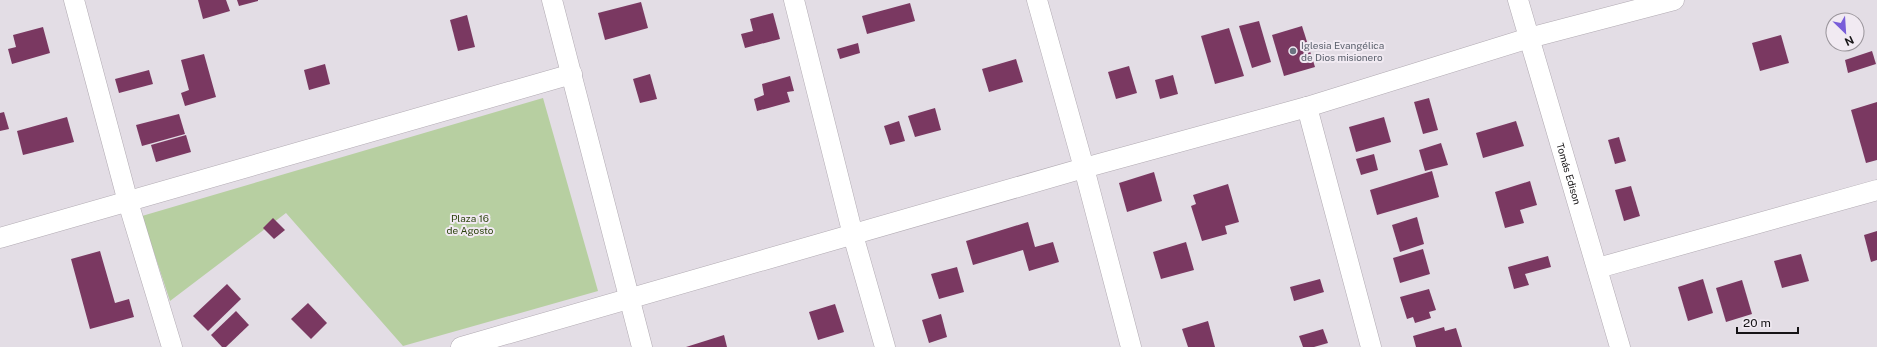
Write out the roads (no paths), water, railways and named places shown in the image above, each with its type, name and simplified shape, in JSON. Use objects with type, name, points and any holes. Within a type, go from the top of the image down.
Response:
[{"type":"street","points":[[74,0],[128,202],[172,347]]},
{"type":"street","points":[[552,0],[642,347]]},
{"type":"street","points":[[794,0],[853,234],[885,347]]},
{"type":"street","points":[[1037,0],[1084,168],[1131,347]]},
{"type":"street","name":"Tomás Edison","points":[[1518,0],[1620,347]]},
{"type":"street","points":[[461,347],[629,300],[1084,168],[1307,107],[1529,38],[1674,0]]},
{"type":"street","points":[[0,238],[572,74]]},
{"type":"street","points":[[1307,107],[1371,347]]},
{"type":"street","points":[[1598,268],[1877,190]]},
{"type":"place","name":"Iglesia Evangélica de Dios misionero","points":[[1293,51]]},
{"type":"park label","name":"Plaza 16 de Agosto","points":[[470,224]]}]
